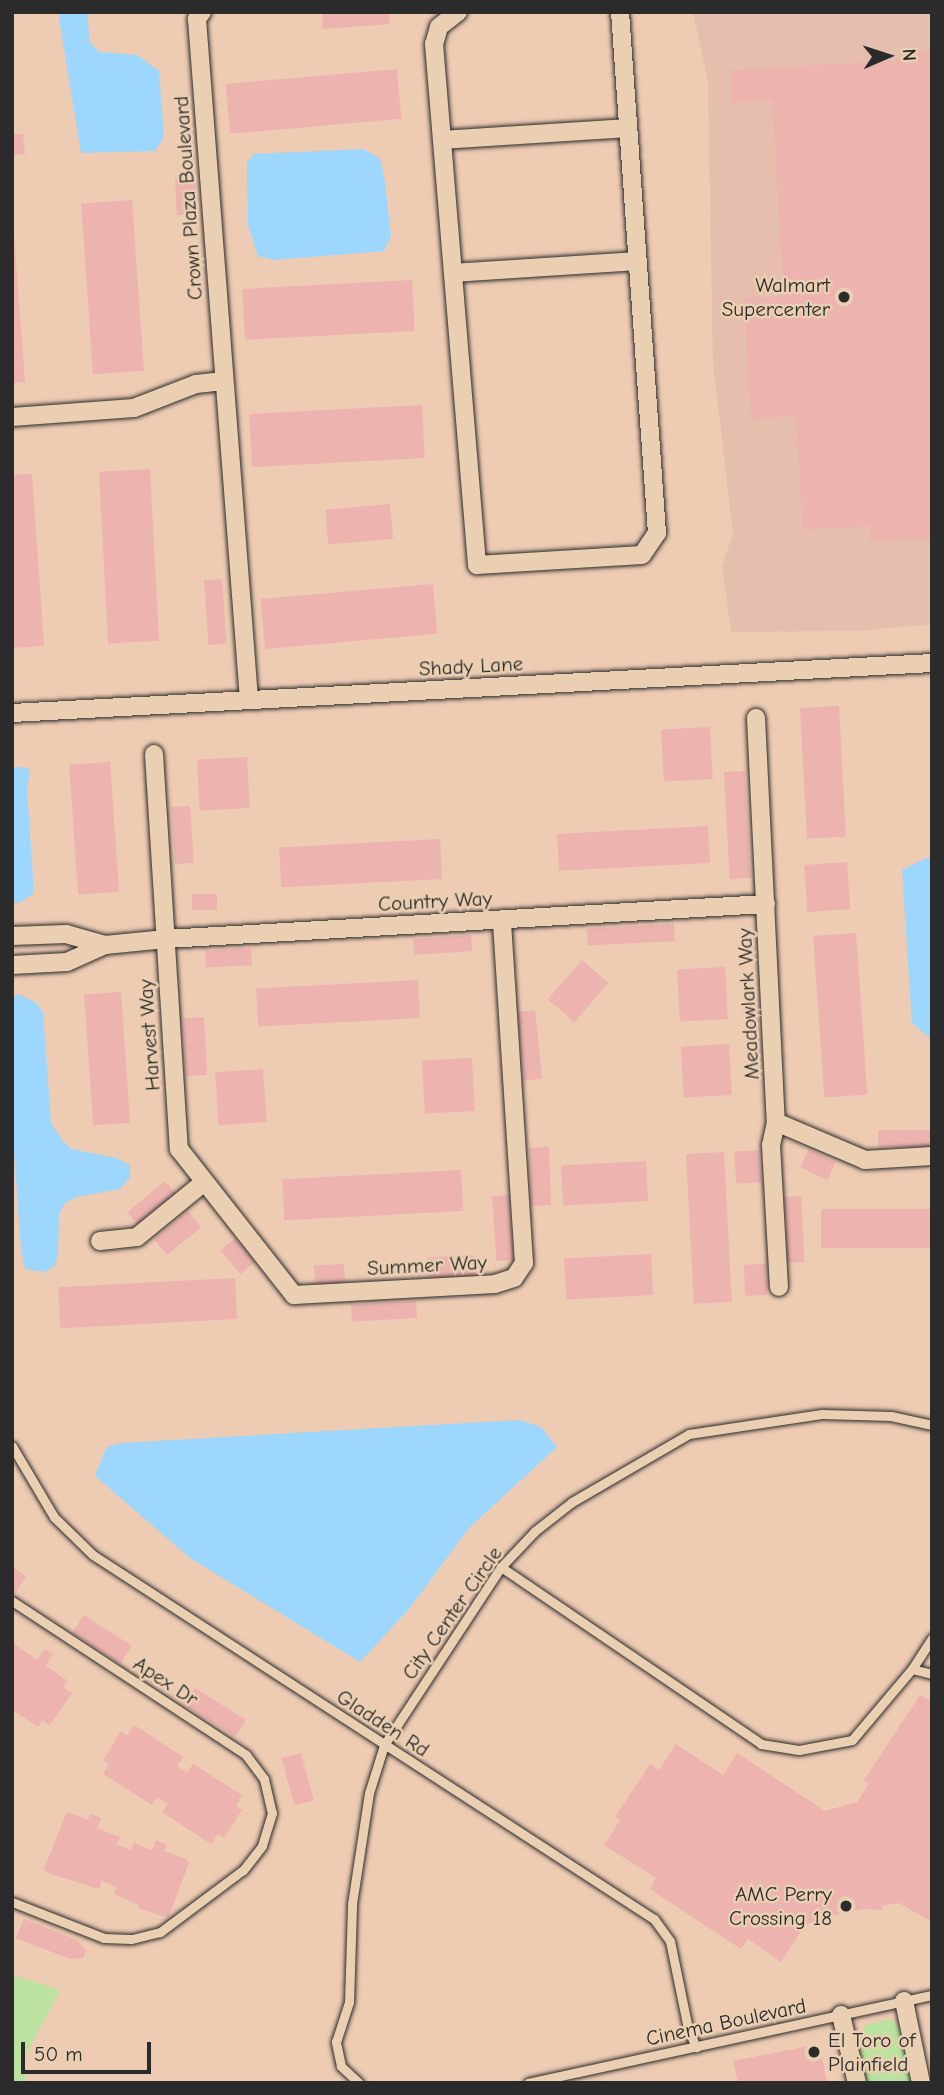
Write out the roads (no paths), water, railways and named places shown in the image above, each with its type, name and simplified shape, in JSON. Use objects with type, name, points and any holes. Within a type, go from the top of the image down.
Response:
[{"type":"street","name":"Crown Plaza Boulevard","points":[[202,12],[197,19],[249,700]]},
{"type":"street","points":[[458,12],[439,27],[434,44],[477,565],[642,555],[657,533],[620,12]]},
{"type":"street","points":[[442,140],[628,128]]},
{"type":"street","points":[[453,273],[638,261]]},
{"type":"street","points":[[12,417],[134,408],[196,384],[224,381]]},
{"type":"street","name":"Shady Lane","points":[[12,713],[932,663]]},
{"type":"street","name":"Meadowlark Way","points":[[756,718],[776,1122],[771,1145],[779,1287]]},
{"type":"street","name":"Harvest Way","points":[[154,754],[179,1149],[203,1183]]},
{"type":"street","name":"Country Way","points":[[106,945],[166,939],[766,904]]},
{"type":"street","name":"Summer Way","points":[[203,1183],[294,1295],[495,1284],[514,1278],[524,1263],[502,920]]},
{"type":"street","points":[[12,936],[66,934],[106,945]]},
{"type":"street","points":[[12,965],[67,962],[106,945]]},
{"type":"street","points":[[776,1122],[865,1160],[932,1156]]},
{"type":"street","points":[[100,1241],[137,1237],[203,1183]]},
{"type":"street","points":[[904,2001],[921,2083]]},
{"type":"street","points":[[841,2015],[856,2083]]},
{"type":"lane","name":"City Center Circle","points":[[359,2083],[341,2066],[337,2042],[349,2002],[352,1904],[361,1831],[384,1745],[501,1567],[535,1531],[572,1502],[689,1434],[822,1414],[891,1416],[932,1425]]},
{"type":"lane","name":"Gladden Rd","points":[[12,1446],[54,1517],[93,1555],[654,1919],[670,1941],[688,2029],[696,2047]]},
{"type":"lane","points":[[501,1567],[761,1744],[799,1750],[852,1740],[912,1669],[932,1638]]},
{"type":"lane","name":"Apex Dr","points":[[12,1601],[246,1755],[264,1779],[272,1813],[262,1846],[243,1870],[159,1932],[131,1939],[104,1938],[12,1902]]},
{"type":"lane","points":[[912,1669],[932,1674]]},
{"type":"lane","name":"Cinema Boulevard","points":[[528,2083],[932,1995]]},
{"type":"water","points":[[58,12],[87,12],[90,42],[99,52],[137,55],[159,71],[164,137],[155,151],[81,153]]},
{"type":"water","points":[[363,149],[380,159],[385,182],[391,236],[384,251],[274,260],[258,256],[248,225],[247,162],[254,154]]},
{"type":"water","points":[[12,768],[30,770],[27,789],[34,893],[19,903],[12,902]]},
{"type":"water","points":[[926,858],[932,859],[932,1040],[912,1023],[902,870]]},
{"type":"water","points":[[18,994],[35,1002],[43,1012],[51,1123],[61,1139],[71,1149],[117,1158],[130,1166],[130,1178],[120,1189],[76,1197],[65,1203],[59,1214],[55,1265],[45,1272],[25,1269],[21,1249],[12,1123],[12,999]]},
{"type":"water","points":[[520,1420],[541,1427],[557,1447],[469,1528],[409,1609],[360,1662],[190,1558],[95,1476],[107,1447],[122,1443]]},
{"type":"place","name":"Walmart Supercenter","points":[[844,297]]},
{"type":"place","name":"AMC Perry Crossing 18","points":[[846,1906]]},
{"type":"place","name":"El Toro of Plainfield","points":[[814,2052]]}]
